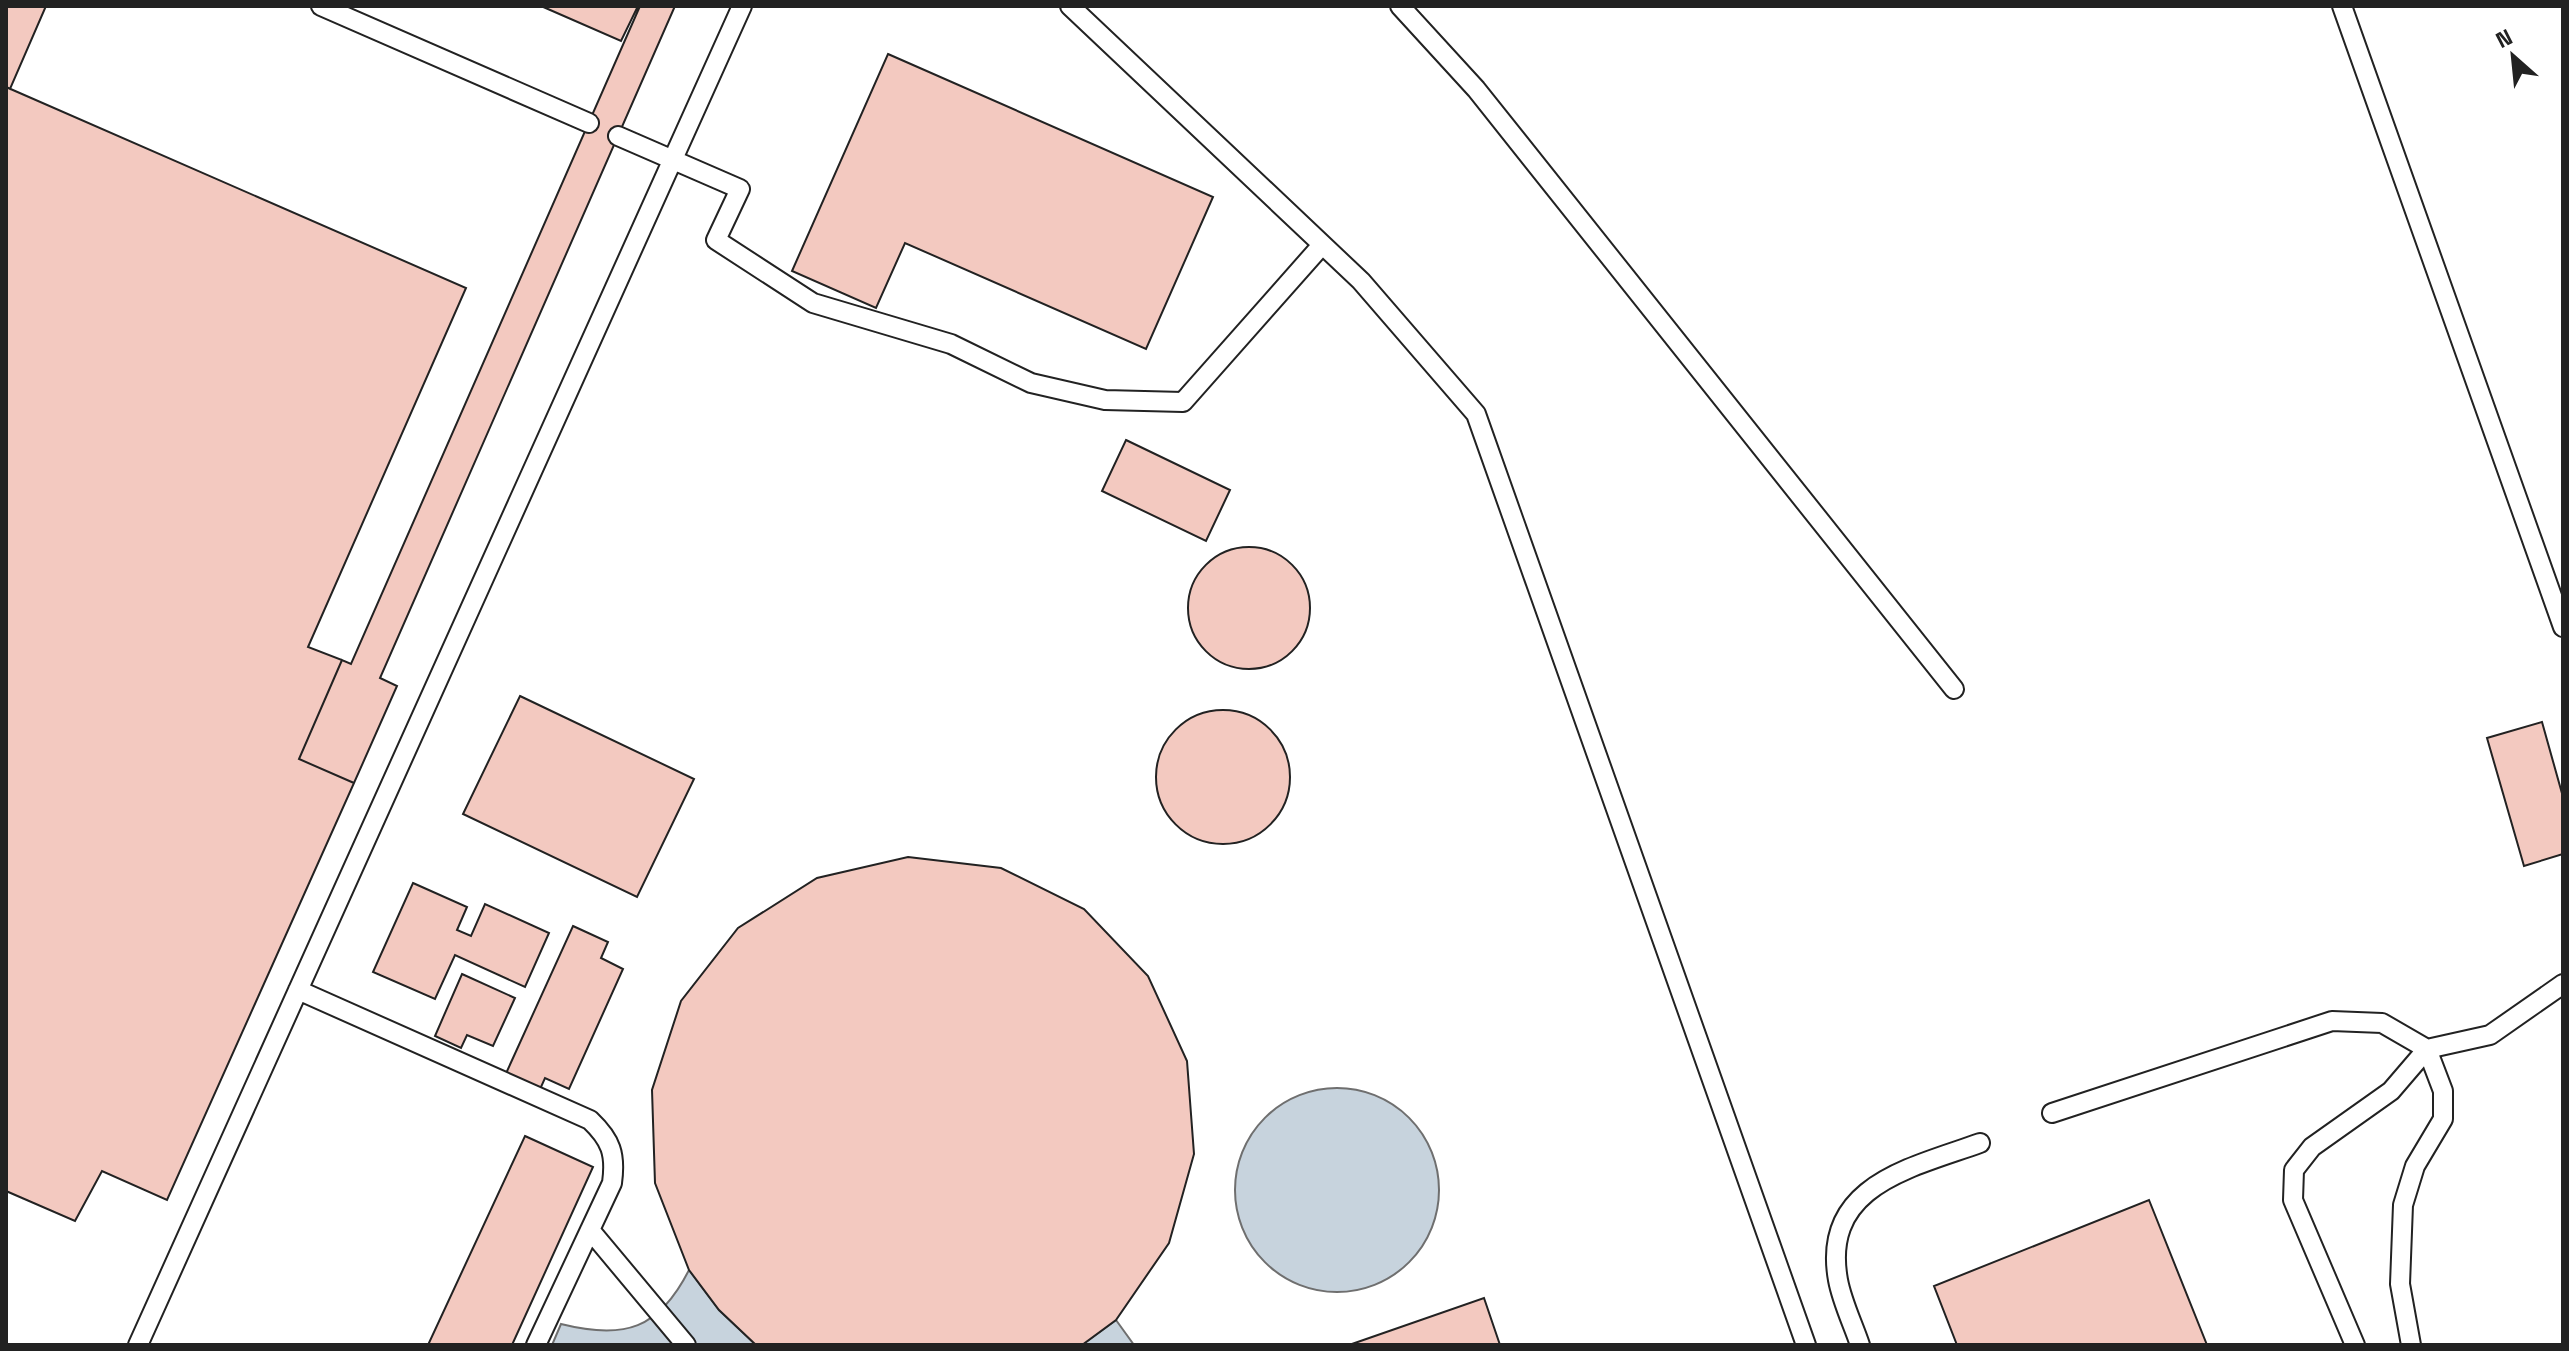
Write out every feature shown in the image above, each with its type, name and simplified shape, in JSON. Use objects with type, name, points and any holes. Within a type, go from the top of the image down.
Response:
[{"type":"lane","points":[[321,6],[589,123]]},
{"type":"lane","points":[[138,1345],[742,6]]},
{"type":"lane","points":[[1070,6],[1361,281],[1476,414],[1806,1345]]},
{"type":"lane","points":[[1400,6],[1476,89],[1954,689]]},
{"type":"lane","points":[[2342,6],[2563,627]]},
{"type":"lane","points":[[618,136],[740,189],[716,240],[813,303],[951,344],[1031,383],[1105,400],[1183,402],[1322,245]]},
{"type":"lane","points":[[2355,1345],[2293,1200],[2294,1170],[2312,1147],[2391,1091],[2427,1049],[2490,1035],[2563,984]]},
{"type":"lane","points":[[298,990],[590,1120],[608,1136],[615,1160],[612,1183],[536,1345]]},
{"type":"lane","points":[[2052,1113],[2332,1021],[2382,1023],[2427,1049],[2443,1091],[2443,1119],[2415,1166],[2403,1205],[2400,1284],[2411,1345]]},
{"type":"lane","points":[[1860,1345],[1838,1280],[1837,1249],[1844,1216],[1870,1187],[1980,1143]]},
{"type":"lane","points":[[590,1230],[686,1345]]},
{"type":"shaded area","points":[[1337,1088],[1376,1096],[1409,1118],[1431,1151],[1439,1190],[1431,1229],[1409,1262],[1376,1284],[1337,1292],[1298,1284],[1265,1262],[1243,1229],[1235,1190],[1243,1151],[1265,1118],[1298,1096]]},
{"type":"shaded area","points":[[689,1270],[719,1310],[756,1345],[552,1345],[561,1324],[604,1331],[638,1325],[665,1306]]},
{"type":"shaded area","points":[[1116,1320],[1134,1345],[1082,1345]]},
{"type":"building","points":[[6,6],[46,6],[10,89],[6,87]]},
{"type":"building","points":[[541,6],[638,6],[621,41]]},
{"type":"building","points":[[640,6],[675,6],[380,678],[397,686],[354,783],[299,759],[342,660],[351,664]]},
{"type":"building","points":[[888,54],[1213,197],[1146,349],[905,243],[876,308],[792,271]]},
{"type":"building","points":[[6,87],[466,288],[308,647],[342,660],[299,759],[354,783],[167,1200],[102,1171],[75,1221],[6,1191]]},
{"type":"building","points":[[1126,440],[1230,490],[1206,541],[1102,491]]},
{"type":"building","points":[[1249,547],[1272,552],[1292,565],[1305,585],[1310,608],[1305,631],[1292,651],[1272,664],[1249,669],[1226,664],[1206,651],[1193,631],[1188,608],[1193,585],[1206,565],[1226,552]]},
{"type":"building","points":[[520,696],[694,779],[637,897],[463,814]]},
{"type":"building","points":[[1223,710],[1249,715],[1270,730],[1285,751],[1290,777],[1285,803],[1270,824],[1249,839],[1223,844],[1197,839],[1176,824],[1161,803],[1156,777],[1161,751],[1176,730],[1197,715]]},
{"type":"building","points":[[2542,722],[2563,797],[2563,854],[2524,866],[2487,738]]},
{"type":"building","points":[[908,857],[1001,868],[1084,909],[1148,976],[1187,1061],[1194,1154],[1169,1243],[1116,1320],[1082,1345],[756,1345],[719,1310],[689,1270],[655,1183],[652,1090],[681,1001],[738,928],[817,878]]},
{"type":"building","points":[[413,883],[467,907],[457,930],[471,936],[485,904],[549,933],[525,987],[455,955],[435,999],[373,972]]},
{"type":"building","points":[[573,926],[608,942],[601,958],[623,969],[569,1089],[545,1078],[537,1096],[503,1080]]},
{"type":"building","points":[[462,974],[515,998],[493,1046],[467,1035],[461,1048],[435,1036]]},
{"type":"building","points":[[525,1136],[593,1167],[512,1345],[428,1345]]},
{"type":"building","points":[[2149,1200],[2207,1345],[1957,1345],[1934,1286]]},
{"type":"building","points":[[1484,1298],[1500,1345],[1349,1345]]}]
